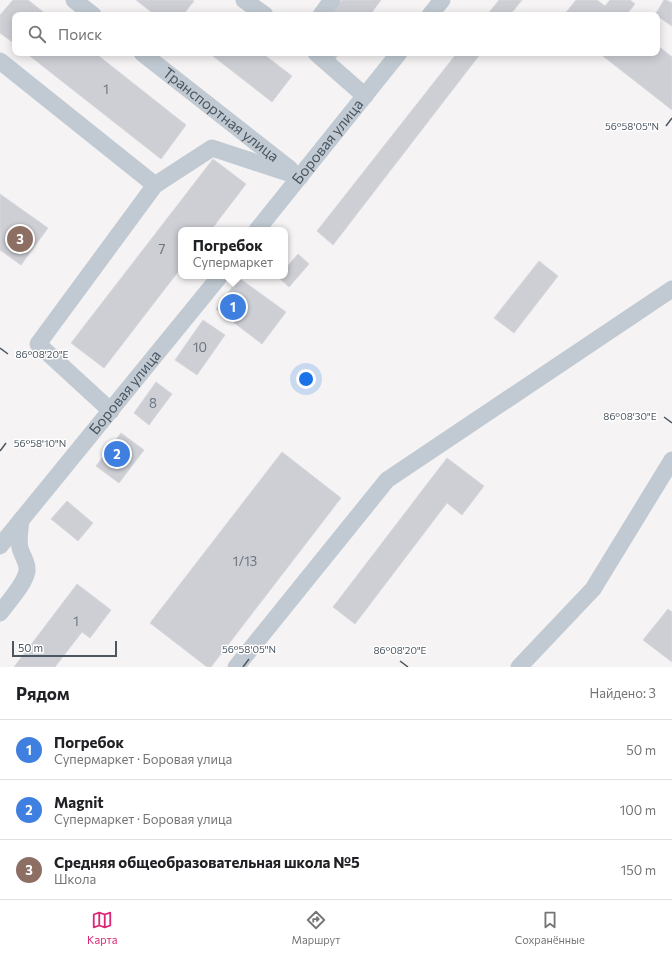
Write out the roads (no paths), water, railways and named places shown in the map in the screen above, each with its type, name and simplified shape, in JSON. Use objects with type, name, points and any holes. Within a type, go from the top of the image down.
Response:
[{"type":"street","points":[[74,0],[89,12]]},
{"type":"street","points":[[244,0],[261,12]]},
{"type":"street","points":[[323,12],[332,0]]},
{"type":"street","points":[[432,12],[442,0]]},
{"type":"street","name":"Транспортная улица","points":[[146,56],[300,177]]},
{"type":"street","points":[[319,56],[364,96]]},
{"type":"street","name":"Боровая улица","points":[[259,227],[397,56]]},
{"type":"street","points":[[0,61],[156,186]]},
{"type":"street","points":[[110,411],[38,344],[156,186],[212,148],[300,177]]},
{"type":"street","name":"Боровая улица","points":[[0,546],[218,279]]},
{"type":"street","points":[[236,667],[387,480],[672,289]]},
{"type":"street","points":[[519,667],[594,589],[672,460]]},
{"type":"street","points":[[0,612],[21,585],[27,572],[26,562],[20,550],[19,541],[21,520]]},
{"type":"place","name":"Средняя общеобразовательная школа №5","points":[[20,239]]},
{"type":"place","name":"Погребок","points":[[233,307]]},
{"type":"place","name":"Magnit","points":[[117,454]]}]
